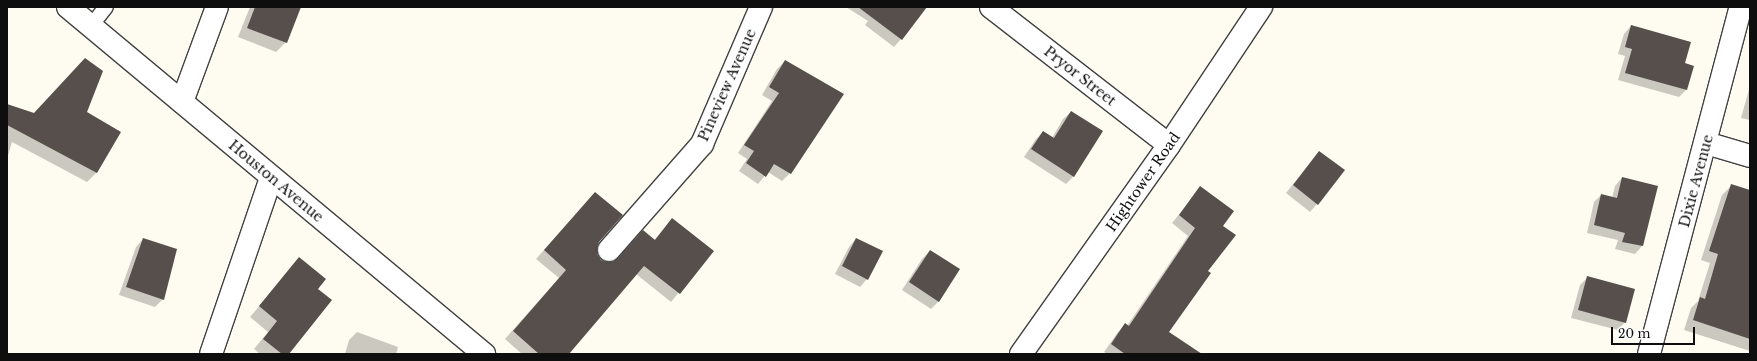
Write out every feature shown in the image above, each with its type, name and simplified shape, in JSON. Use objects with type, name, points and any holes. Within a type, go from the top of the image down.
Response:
[{"type":"street","name":"Houston Avenue","points":[[68,7],[271,178],[484,354]]},
{"type":"street","points":[[182,102],[217,7]]},
{"type":"street","name":"Pineview Avenue","points":[[609,250],[702,144],[761,7]]},
{"type":"street","name":"Pryor Street","points":[[991,7],[1169,145]]},
{"type":"street","name":"Hightower Road","points":[[1022,354],[1169,145],[1260,7]]},
{"type":"street","name":"Dixie Avenue","points":[[1649,354],[1741,7]]},
{"type":"street","points":[[1706,143],[1750,156]]},
{"type":"street","points":[[211,354],[271,178]]},
{"type":"lane","points":[[91,26],[106,7]]},
{"type":"building","points":[[255,7],[301,7],[287,43],[247,28]]},
{"type":"building","points":[[858,7],[927,7],[902,40]]},
{"type":"building","points":[[1631,25],[1691,42],[1685,63],[1694,66],[1687,90],[1625,73],[1632,49],[1625,47]]},
{"type":"building","points":[[85,58],[103,71],[87,112],[121,132],[97,173],[7,125],[7,104],[34,113]]},
{"type":"building","points":[[785,60],[844,94],[791,174],[774,164],[766,177],[746,163],[754,151],[744,145],[779,93],[769,87]]},
{"type":"building","points":[[1071,111],[1103,131],[1074,177],[1031,149],[1043,131],[1054,138]]},
{"type":"building","points":[[1319,151],[1345,170],[1318,205],[1293,185]]},
{"type":"building","points":[[1622,177],[1658,186],[1643,246],[1622,242],[1625,233],[1594,225],[1601,194],[1617,198]]},
{"type":"building","points":[[1731,184],[1750,190],[1750,339],[1693,320],[1700,297],[1705,299],[1718,254],[1709,251]]},
{"type":"building","points":[[1200,186],[1234,211],[1223,226],[1236,235],[1208,271],[1211,273],[1169,332],[1202,354],[1125,354],[1111,344],[1125,323],[1129,326],[1195,228],[1179,215]]},
{"type":"building","points":[[595,192],[623,215],[599,242],[597,254],[601,260],[613,262],[643,230],[655,240],[672,218],[714,251],[680,294],[644,266],[569,354],[539,354],[513,331],[566,270],[544,250]]},
{"type":"building","points":[[143,238],[177,249],[164,300],[126,287]]},
{"type":"building","points":[[856,238],[883,251],[868,280],[842,266]]},
{"type":"building","points":[[930,250],[960,269],[939,302],[909,282]]},
{"type":"building","points":[[299,257],[326,279],[318,289],[332,300],[289,354],[282,354],[263,339],[277,321],[259,306]]},
{"type":"building","points":[[1587,276],[1635,289],[1626,323],[1578,310]]}]
